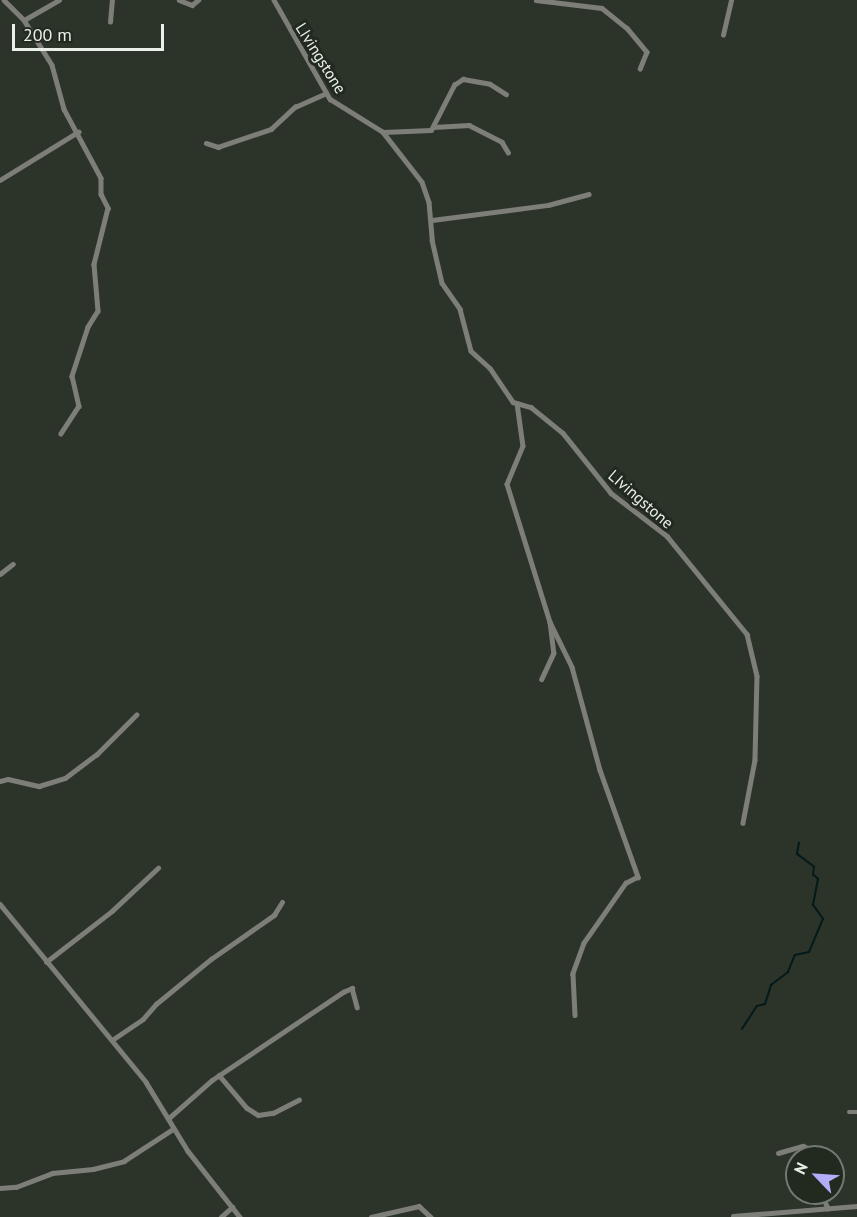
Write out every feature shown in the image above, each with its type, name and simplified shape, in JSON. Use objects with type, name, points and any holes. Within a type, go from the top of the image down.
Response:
[{"type":"street","points":[[4,0],[24,20],[52,65],[64,109],[101,178],[109,214],[95,254],[94,288],[98,311],[88,327],[72,376],[79,406],[61,434]]},
{"type":"street","points":[[24,20],[58,0]]},
{"type":"street","points":[[110,22],[112,0]]},
{"type":"street","points":[[179,0],[192,5],[198,0]]},
{"type":"street","name":"LIvingstone","points":[[274,0],[326,93],[336,104],[383,132],[422,182],[432,220],[432,240],[442,283],[460,309],[468,346],[517,404],[536,410],[563,433],[611,493],[667,536],[747,634],[757,676],[755,760],[743,823]]},
{"type":"street","points":[[536,0],[602,8],[627,28],[647,52],[646,63],[640,69]]},
{"type":"street","points":[[723,35],[731,0]]},
{"type":"street","points":[[433,128],[459,80],[484,82],[506,94]]},
{"type":"street","points":[[206,143],[218,147],[271,129],[295,107],[326,93]]},
{"type":"street","points":[[383,132],[470,125],[502,142],[508,152]]},
{"type":"street","points":[[0,180],[78,132]]},
{"type":"street","points":[[432,220],[548,205],[589,194]]},
{"type":"street","points":[[517,404],[523,446],[507,484],[550,622],[572,667],[600,770],[638,877],[626,883],[584,943],[573,974],[575,1016]]},
{"type":"street","points":[[0,574],[13,564]]},
{"type":"street","points":[[542,679],[554,653],[550,622]]},
{"type":"street","points":[[0,781],[8,779],[39,786],[71,775],[136,715]]},
{"type":"street","points":[[46,962],[112,911],[158,868]]},
{"type":"street","points":[[112,1040],[143,1019],[156,1004],[211,958],[274,915],[282,902]]},
{"type":"street","points":[[0,904],[112,1040],[169,1118],[173,1129],[240,1217]]},
{"type":"street","points":[[169,1118],[219,1075],[352,988],[357,1007]]},
{"type":"street","points":[[219,1075],[258,1115],[273,1113],[299,1100]]},
{"type":"street","points":[[849,1112],[857,1112]]},
{"type":"street","points":[[0,1188],[16,1187],[52,1173],[93,1169],[123,1161],[173,1129]]},
{"type":"street","points":[[778,1153],[785,1151]]},
{"type":"street","points":[[371,1217],[419,1206],[431,1217]]},
{"type":"street","points":[[733,1216],[857,1206]]},
{"type":"street","points":[[221,1217],[232,1207]]},
{"type":"waterway","points":[[742,1029],[757,1006],[765,1004],[771,985],[788,972],[795,955],[809,952],[823,919],[813,905],[818,879],[813,875],[814,867],[797,854],[799,843]]}]
